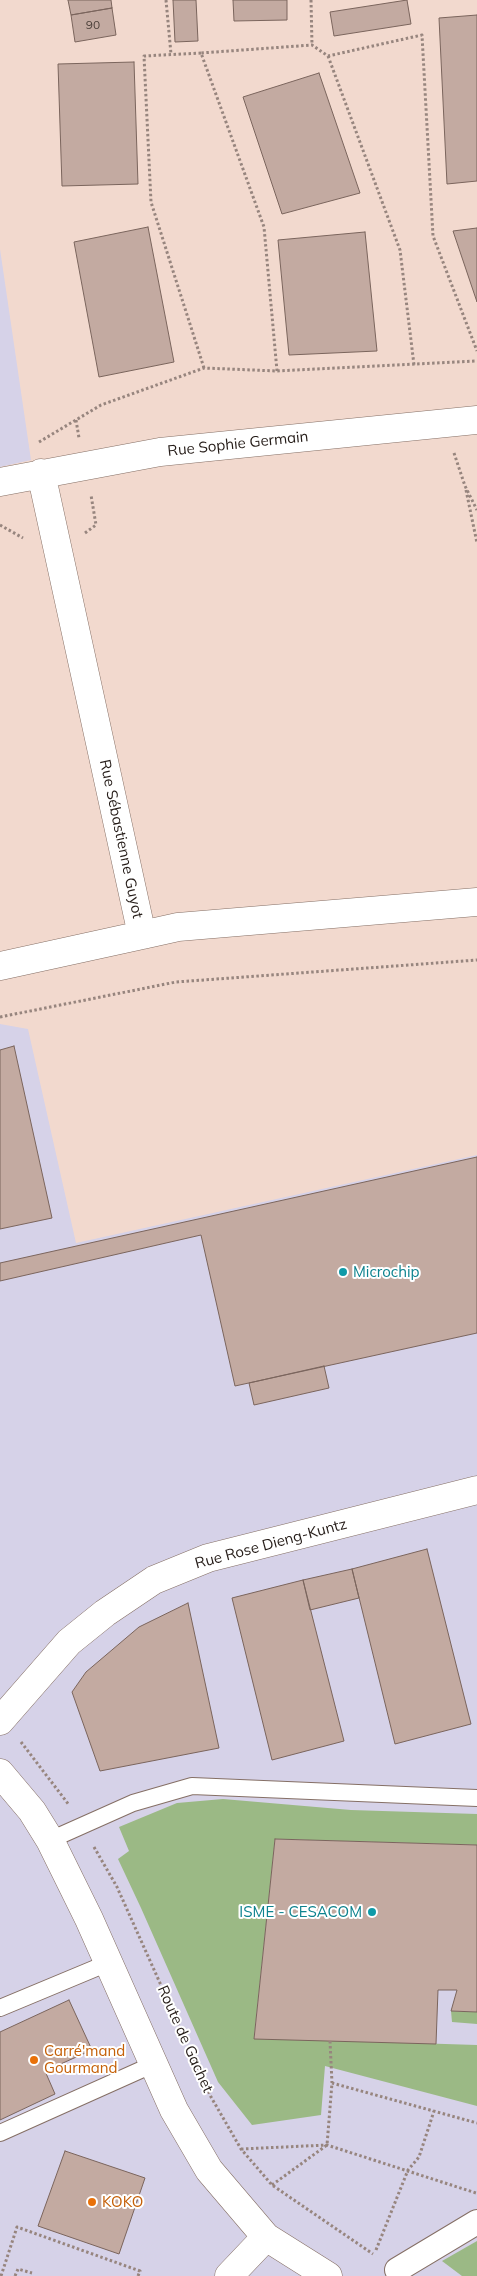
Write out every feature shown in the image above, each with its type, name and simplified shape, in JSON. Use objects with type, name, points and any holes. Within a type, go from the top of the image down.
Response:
[{"type":"street","name":"Rue Sophie Germain","points":[[0,482],[160,452],[477,420]]},
{"type":"street","name":"Rue Sébastienne Guyot","points":[[41,473],[142,934],[178,927],[477,902]]},
{"type":"street","points":[[0,966],[142,934]]},
{"type":"street","name":"Rue Rose Dieng-Kuntz","points":[[0,1721],[69,1642],[105,1613],[154,1580],[208,1558],[477,1490]]},
{"type":"street","points":[[0,1773],[32,1811],[50,1840],[72,1882],[174,2110],[209,2170],[266,2237],[328,2276]]},
{"type":"street","points":[[397,2270],[477,2222]]},
{"type":"street","points":[[229,2276],[266,2237]]},
{"type":"lane","points":[[50,1840],[133,1804],[192,1786],[477,1798]]},
{"type":"lane","points":[[0,2008],[108,1963]]},
{"type":"lane","points":[[0,2133],[154,2064]]},
{"type":"path","points":[[166,0],[171,54]]},
{"type":"path","points":[[310,0],[312,45]]},
{"type":"path","points":[[328,56],[422,35],[433,236],[477,351]]},
{"type":"path","points":[[204,368],[151,202],[144,56],[312,45],[328,56],[400,250],[414,365]]},
{"type":"path","points":[[201,53],[264,227],[277,371]]},
{"type":"path","points":[[38,443],[101,405],[204,368],[277,371],[477,361]]},
{"type":"path","points":[[444,453],[454,453],[465,486],[477,543]]},
{"type":"path","points":[[465,486],[477,510]]},
{"type":"path","points":[[0,525],[38,546],[87,533],[96,525],[90,495],[100,493]]},
{"type":"path","points":[[0,1017],[176,982],[477,960]]},
{"type":"path","name":"Route de Gachet","points":[[28,1737],[26,1746],[83,1826],[117,1887],[211,2097],[241,2149],[272,2185],[374,2254],[408,2170]]},
{"type":"path","points":[[272,2185],[327,2145],[332,2083],[330,2040]]},
{"type":"path","points":[[332,2083],[477,2123]]},
{"type":"path","points":[[408,2170],[419,2157],[434,2111]]},
{"type":"path","points":[[241,2149],[327,2145],[477,2193]]},
{"type":"path","points":[[1,2276],[16,2227],[140,2271],[138,2276]]},
{"type":"path","points":[[15,2276],[18,2269],[32,2274]]},
{"type":"shaded area","points":[[0,249],[31,460],[0,467]]},
{"type":"shaded area","points":[[0,1024],[28,1029],[76,1243],[477,1155],[477,2276],[0,2276]]},
{"type":"green space","points":[[223,1799],[351,1810],[477,1814],[477,1845],[275,1839],[254,2038],[477,2045],[477,2106],[325,2066],[321,2115],[252,2125],[218,2082],[118,1859],[129,1851],[119,1827],[177,1803]]},
{"type":"green space","points":[[451,2011],[477,2012],[477,2024],[452,2022]]},
{"type":"green space","points":[[477,2241],[477,2276],[462,2276],[442,2261]]},
{"type":"building","points":[[68,0],[111,0],[112,8],[71,15]]},
{"type":"building","points":[[173,0],[196,0],[198,41],[175,42]]},
{"type":"building","points":[[233,0],[287,0],[287,20],[234,21]]},
{"type":"building","points":[[407,0],[411,24],[334,36],[330,12]]},
{"type":"building","points":[[112,8],[116,35],[75,42],[71,15]]},
{"type":"building","points":[[477,15],[477,181],[447,184],[439,18]]},
{"type":"building","points":[[134,62],[138,184],[62,186],[58,64]]},
{"type":"building","points":[[319,73],[360,193],[282,214],[243,97]]},
{"type":"building","points":[[148,227],[174,362],[99,377],[74,242]]},
{"type":"building","points":[[477,228],[477,302],[453,231]]},
{"type":"building","points":[[365,232],[377,351],[289,355],[278,240]]},
{"type":"building","points":[[14,1046],[52,1218],[0,1229],[0,1050]]},
{"type":"building","name":"Microchip","points":[[477,1157],[477,1333],[235,1386],[201,1235],[0,1281],[0,1263]]},
{"type":"building","points":[[324,1366],[329,1388],[254,1405],[249,1383]]},
{"type":"building","points":[[427,1549],[471,1724],[395,1744],[352,1569]]},
{"type":"building","points":[[352,1569],[359,1598],[310,1610],[303,1580]]},
{"type":"building","points":[[303,1580],[344,1741],[272,1760],[232,1598]]},
{"type":"building","points":[[188,1603],[219,1748],[100,1771],[72,1692],[86,1672],[139,1627]]},
{"type":"building","name":"ISME - CESACOM","points":[[275,1839],[477,1845],[477,2012],[451,2011],[457,1990],[438,1990],[436,2044],[254,2039]]},
{"type":"building","name":"Carré'mand Gourmand","points":[[69,2000],[92,2050],[45,2071],[55,2094],[0,2120],[0,2032]]},
{"type":"building","name":"KOKO","points":[[65,2151],[145,2178],[119,2254],[38,2226]]},
{"type":"place","name":"Microchip","points":[[343,1272]]},
{"type":"place","name":"ISME - CESACOM","points":[[372,1912]]},
{"type":"place","name":"Carré'mand Gourmand","points":[[34,2060]]},
{"type":"place","name":"KOKO","points":[[92,2202]]}]
